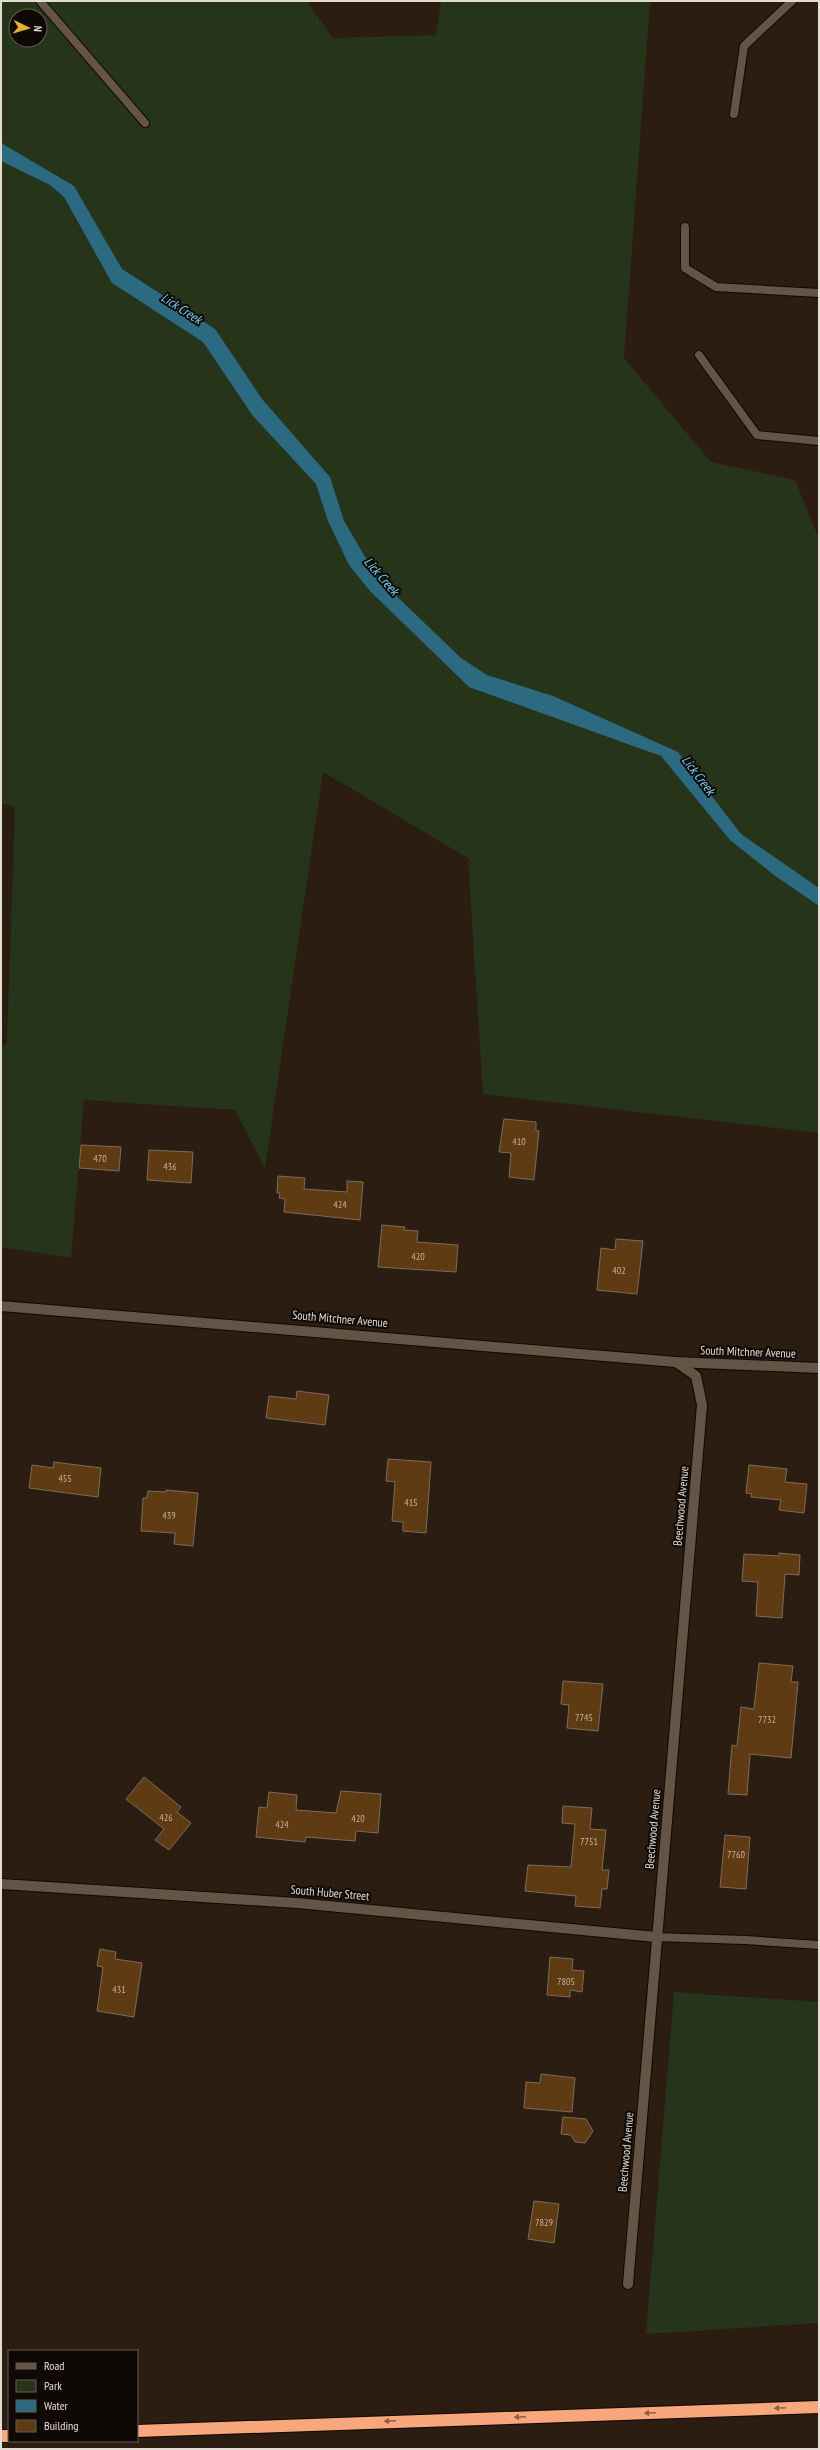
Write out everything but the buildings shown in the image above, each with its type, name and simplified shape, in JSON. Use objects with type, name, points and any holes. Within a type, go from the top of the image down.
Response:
[{"type":"highway","points":[[138,2431],[819,2407]]},
{"type":"street","name":"South Mitchner Avenue","points":[[1,1306],[676,1362],[819,1368]]},
{"type":"street","name":"South Mitchner Avenue","points":[[676,1362],[696,1376]]},
{"type":"street","name":"Beechwood Avenue","points":[[628,2284],[702,1405],[696,1376]]},
{"type":"street","name":"South Huber Street","points":[[1,1884],[298,1903],[656,1938]]},
{"type":"lane","points":[[40,1],[144,123]]},
{"type":"lane","points":[[734,114],[744,46],[792,1]]},
{"type":"lane","points":[[686,228],[685,268],[716,287],[819,293]]},
{"type":"lane","points":[[699,356],[757,435],[819,441]]},
{"type":"lane","points":[[656,1938],[745,1940],[819,1945]]},
{"type":"green space","points":[[1,1],[307,1],[333,38],[436,35],[441,1],[650,1],[624,358],[711,462],[795,480],[819,539],[819,1133],[483,1094],[468,858],[323,772],[265,1168],[235,1110],[84,1100],[71,1258],[1,1247],[1,1048],[7,1043],[15,807],[1,803]]},
{"type":"green space","points":[[674,1992],[819,2002],[819,2323],[646,2334]]},
{"type":"water","name":"Lick Creek","points":[[1,143],[74,186],[122,269],[215,329],[262,399],[330,477],[344,521],[367,560],[387,587],[461,658],[487,675],[553,696],[678,752],[741,834],[819,888],[819,906],[774,875],[730,840],[661,756],[469,687],[370,591],[349,565],[328,521],[316,484],[253,416],[203,342],[112,283],[64,197],[50,185],[1,161]]}]
